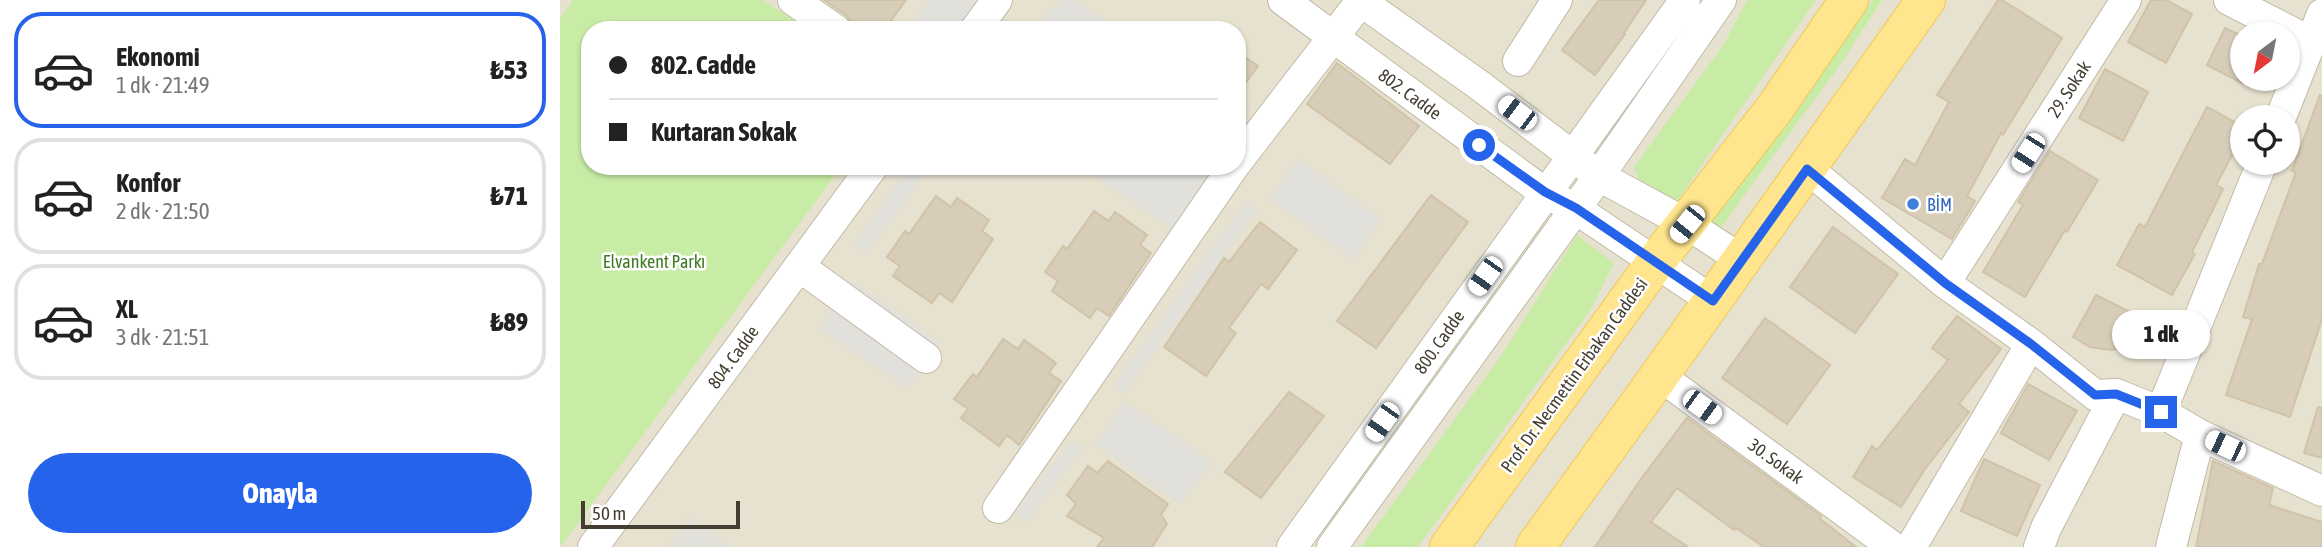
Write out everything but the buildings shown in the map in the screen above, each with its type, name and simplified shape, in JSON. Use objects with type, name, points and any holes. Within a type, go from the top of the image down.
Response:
[{"type":"main road","name":"Prof. Dr. Necmettin Erbakan Caddesi","points":[[1448,547],[1655,263],[1775,108],[1849,0]]},
{"type":"main road","points":[[1535,547],[1660,376],[1926,0]]},
{"type":"street","points":[[793,0],[823,21]]},
{"type":"street","points":[[982,21],[997,0]]},
{"type":"street","name":"802. Cadde","points":[[1283,0],[1545,192],[1576,208],[1713,301]]},
{"type":"street","points":[[1518,61],[1557,0]]},
{"type":"street","name":"800. Cadde","points":[[1292,547],[1685,0]]},
{"type":"street","name":"800. Cadde","points":[[1332,547],[1599,176],[1721,0]]},
{"type":"street","name":"29. Sokak","points":[[1945,283],[2126,0]]},
{"type":"street","points":[[2229,0],[2311,42]]},
{"type":"street","points":[[1246,151],[1360,1],[1479,85],[1599,176],[1687,224],[1742,260]]},
{"type":"street","points":[[2286,105],[2322,13]]},
{"type":"street","points":[[1807,169],[1945,283],[2031,344],[2095,395],[2116,394],[2161,412],[2200,435],[2322,491]]},
{"type":"street","name":"804. Cadde","points":[[593,547],[866,175]]},
{"type":"street","points":[[998,508],[1228,175]]},
{"type":"street","points":[[2161,412],[2257,175]]},
{"type":"street","points":[[800,267],[926,358]]},
{"type":"street","points":[[1911,547],[2031,344]]},
{"type":"street","name":"30. Sokak","points":[[1660,376],[1893,547]]},
{"type":"street","points":[[2039,547],[2046,528],[2116,394]]},
{"type":"street","points":[[2171,547],[2200,435]]},
{"type":"shaded area","points":[[560,0],[2322,0],[2322,547],[560,547]]},
{"type":"shaded area","points":[[929,0],[978,0],[963,21],[915,21]]},
{"type":"shaded area","points":[[1062,0],[1074,0],[1105,21],[1044,21],[1046,15]]},
{"type":"shaded area","points":[[1298,159],[1382,219],[1354,260],[1270,199]]},
{"type":"shaded area","points":[[903,175],[924,175],[866,254],[853,244]]},
{"type":"shaded area","points":[[1093,175],[1205,175],[1214,181],[1177,232]]},
{"type":"shaded area","points":[[1246,201],[1257,210],[1124,393],[1113,387]]},
{"type":"shaded area","points":[[852,281],[942,343],[908,389],[819,328]]},
{"type":"shaded area","points":[[1124,402],[1212,461],[1180,504],[1095,444]]},
{"type":"shaded area","points":[[1072,440],[1083,448],[1026,523],[1014,514]]},
{"type":"shaded area","points":[[689,517],[730,547],[667,547]]},
{"type":"green space","name":"Elvankent Parkı","points":[[573,0],[763,0],[794,21],[581,21],[581,175],[835,175],[560,547],[560,19]]},
{"type":"green space","points":[[1747,0],[1816,0],[1677,201],[1642,187],[1634,167],[1724,44]]},
{"type":"green space","points":[[1873,0],[1882,0],[1840,65],[1716,234],[1706,226],[1810,90]]},
{"type":"green space","points":[[1577,235],[1614,263],[1591,309],[1418,547],[1361,547],[1501,356]]},
{"type":"place","name":"BİM","points":[[1913,204]]},
{"type":"route","points":[[1479,145],[1545,192],[1576,208],[1713,301],[1807,169],[1945,283],[2031,344],[2095,395],[2116,394],[2161,412]]}]
